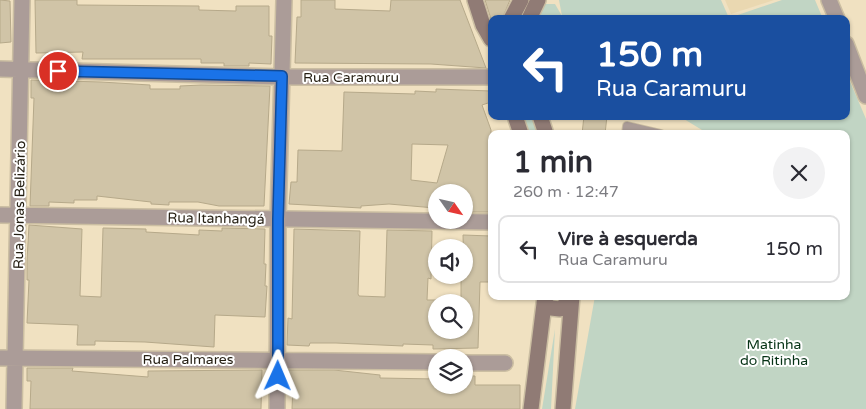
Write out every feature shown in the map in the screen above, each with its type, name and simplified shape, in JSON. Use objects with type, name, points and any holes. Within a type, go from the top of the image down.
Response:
[{"type":"main road","points":[[475,0],[483,25],[488,34]]},
{"type":"main road","points":[[513,15],[521,0]]},
{"type":"main road","points":[[531,15],[538,0]]},
{"type":"main road","points":[[544,300],[551,308],[560,309],[570,300]]},
{"type":"main road","points":[[531,409],[544,300]]},
{"type":"main road","points":[[563,409],[572,300]]},
{"type":"street","name":"Rua Jonas Belizário","points":[[14,409],[22,0]]},
{"type":"street","points":[[277,409],[278,219],[284,0]]},
{"type":"street","points":[[830,0],[836,15]]},
{"type":"street","points":[[850,54],[866,96]]},
{"type":"street","name":"Rua Caramuru","points":[[0,69],[282,76],[488,77]]},
{"type":"street","name":"Rua Itanhangá","points":[[0,215],[488,222]]},
{"type":"street","name":"Rua Palmares","points":[[0,358],[428,362]]},
{"type":"street","points":[[473,362],[505,363]]},
{"type":"lane","points":[[626,130],[627,126],[644,130]]},
{"type":"shaded area","points":[[725,0],[774,0],[731,14]]},
{"type":"green space","points":[[559,0],[721,0],[728,15],[562,15]]},
{"type":"green space","points":[[782,0],[815,0],[821,15],[738,15]]},
{"type":"green space","points":[[544,4],[555,4],[561,15],[540,15]]},
{"type":"green space","name":"Matinha do Ritinha","points":[[850,81],[866,119],[866,409],[575,409],[594,300],[850,300],[850,130],[702,130],[686,120],[850,120]]},
{"type":"green space","points":[[525,120],[533,120],[536,130],[528,130]]},
{"type":"green space","points":[[555,329],[551,409],[542,409]]},
{"type":"building","points":[[0,0],[10,1],[11,42],[0,43]]},
{"type":"building","points":[[35,0],[77,0],[77,5],[199,6],[199,10],[236,11],[236,6],[269,6],[269,36],[272,36],[271,64],[249,63],[249,66],[224,66],[224,63],[201,63],[201,59],[82,59],[83,52],[36,53]]},
{"type":"building","points":[[301,0],[335,0],[335,9],[390,11],[391,0],[460,0],[486,68],[431,64],[295,63],[297,17],[301,17]]},
{"type":"building","points":[[485,0],[510,0],[504,15],[490,15]]},
{"type":"building","points":[[31,80],[150,85],[150,89],[180,89],[180,86],[201,85],[270,86],[264,206],[219,206],[198,202],[169,202],[169,205],[151,204],[151,202],[97,196],[97,200],[74,200],[74,203],[49,202],[49,206],[30,206],[34,98],[31,98]]},
{"type":"building","points":[[436,89],[488,91],[488,103],[482,105],[491,130],[488,130],[488,212],[473,212],[473,184],[428,184],[428,207],[389,204],[361,206],[361,208],[289,204],[291,182],[297,182],[298,150],[342,151],[344,92],[415,94],[415,91],[436,92]],"holes":[[[412,144],[448,145],[437,183],[411,180]]]},
{"type":"building","points":[[584,120],[607,120],[605,130],[582,130]]},
{"type":"building","points":[[29,225],[82,229],[80,296],[101,297],[103,228],[146,229],[146,232],[199,235],[199,230],[222,231],[222,228],[265,229],[264,264],[266,264],[265,286],[267,286],[265,317],[215,315],[214,347],[145,342],[95,341],[95,345],[77,345],[78,325],[27,323]]},
{"type":"building","points":[[294,229],[360,231],[358,294],[359,296],[385,297],[387,230],[432,231],[432,239],[428,239],[428,339],[473,339],[473,294],[461,294],[461,284],[473,284],[473,239],[463,239],[463,235],[488,236],[488,282],[480,282],[478,348],[433,349],[433,345],[403,344],[403,346],[336,343],[310,343],[309,346],[287,345],[288,318],[292,319]]},
{"type":"building","points":[[27,368],[73,368],[72,371],[148,377],[148,371],[262,370],[261,409],[30,409],[31,381],[27,381]]},
{"type":"building","points":[[287,370],[334,370],[380,375],[380,378],[428,379],[428,394],[473,394],[473,376],[475,376],[475,385],[520,385],[520,409],[292,409],[293,385],[286,385]]},
{"type":"route","points":[[58,71],[282,76],[278,219],[278,376]]}]
